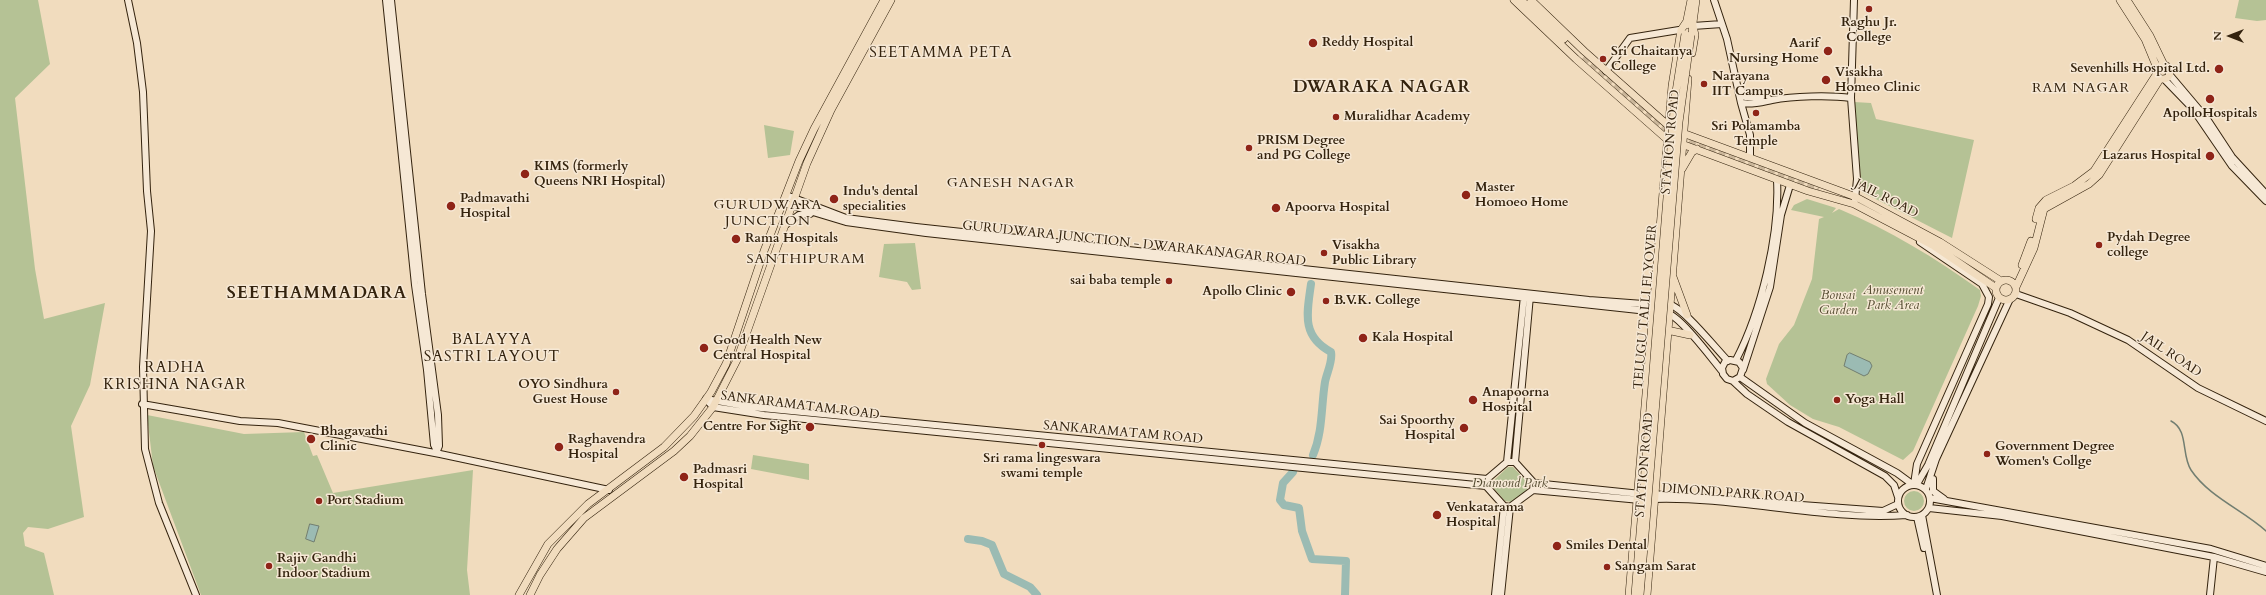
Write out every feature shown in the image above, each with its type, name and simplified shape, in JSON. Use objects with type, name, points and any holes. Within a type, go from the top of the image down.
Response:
[{"type":"main road","points":[[128,0],[137,43],[143,92],[147,190],[151,231],[143,367],[142,404],[144,449],[159,503],[196,595]]},
{"type":"main road","points":[[386,0],[415,285],[427,370],[434,445],[436,451]]},
{"type":"main road","points":[[391,0],[422,289],[438,415],[439,446],[436,451]]},
{"type":"main road","points":[[519,595],[532,569],[548,544],[588,504],[609,490],[664,447],[679,432],[706,399],[726,364],[784,199],[814,129],[884,0]]},
{"type":"main road","points":[[530,595],[540,575],[557,549],[584,518],[674,451],[690,436],[713,407],[737,360],[791,206],[831,110],[891,0]]},
{"type":"main road","points":[[1514,0],[1579,54]]},
{"type":"main road","points":[[1521,0],[1667,140]]},
{"type":"main road","points":[[1531,0],[1579,54]]},
{"type":"main road","points":[[1690,24],[1691,0]]},
{"type":"main road","points":[[1690,24],[1696,0]]},
{"type":"main road","points":[[1714,0],[1743,96],[1772,100]]},
{"type":"main road","points":[[1718,0],[1733,60],[1741,103],[1750,135],[1750,156]]},
{"type":"main road","points":[[1854,0],[1851,98],[1857,179],[1856,202],[1867,214],[1927,246],[1982,284],[1989,297],[1988,304],[1918,464],[1914,484]]},
{"type":"main road","points":[[2120,0],[2145,39],[2162,73],[2193,109],[2232,166],[2266,201]]},
{"type":"main road","points":[[2127,0],[2150,36],[2162,73],[2207,119],[2232,157],[2266,194]]},
{"type":"main road","points":[[1629,595],[1668,126],[1681,30],[1690,24],[1722,24]]},
{"type":"main road","name":"TELUGU TALLI FLYOVER","points":[[1635,595],[1675,98],[1685,33],[1690,24]]},
{"type":"main road","name":"STATION ROAD","points":[[1647,595],[1653,496],[1682,144],[1695,35],[1690,24]]},
{"type":"main road","points":[[1606,71],[1630,38],[1685,33]]},
{"type":"main road","name":"TELUGU TALLI FLYOVER","points":[[1640,595],[1685,33]]},
{"type":"main road","name":"JAIL ROAD","points":[[1579,54],[1606,71],[1668,126],[1683,133],[1838,189],[1856,202],[1934,246],[1996,288]]},
{"type":"main road","points":[[1926,490],[1936,459],[2034,248],[2044,209],[2089,184],[2099,174],[2162,73]]},
{"type":"main road","points":[[1741,103],[1751,104],[1772,100],[1840,96],[1851,98]]},
{"type":"main road","name":"JAIL ROAD","points":[[1667,140],[1697,149],[1790,185],[1834,198],[1856,202],[1940,242],[2001,281]]},
{"type":"main road","points":[[1680,174],[1685,162],[1697,149]]},
{"type":"main road","points":[[1736,360],[1748,332],[1767,274],[1777,198],[1777,180]]},
{"type":"main road","points":[[1733,381],[1740,378],[1743,371],[1770,287],[1781,215],[1790,185]]},
{"type":"main road","points":[[1834,198],[1820,188],[1838,189]]},
{"type":"main road","name":"GURUDWARA JUNCTION - DWARAKANAGAR ROAD","points":[[784,199],[794,199],[846,218],[1527,296]]},
{"type":"main road","name":"GURUDWARA JUNCTION - DWARAKANAGAR ROAD","points":[[784,199],[791,206],[846,222],[926,233],[1653,308]]},
{"type":"main road","points":[[784,226],[799,215],[816,214]]},
{"type":"main road","points":[[1672,275],[1687,315],[1702,334],[1728,361]]},
{"type":"main road","points":[[1898,497],[1903,488],[1914,484],[1931,458],[1999,298],[1996,288],[2001,281],[2008,280],[2015,288]]},
{"type":"main road","name":"JAIL ROAD","points":[[2015,288],[2128,340],[2198,388],[2266,421]]},
{"type":"main road","points":[[1501,595],[1507,507],[1486,482],[1507,462],[1527,296]]},
{"type":"main road","points":[[1495,595],[1507,507],[1533,490],[1534,483],[1515,462],[1527,296]]},
{"type":"main road","points":[[1999,298],[2009,301]]},
{"type":"main road","points":[[1653,308],[1670,304],[1687,315]]},
{"type":"main road","points":[[1653,308],[1669,313],[1681,322],[1727,379],[1733,381],[1747,394],[1788,422],[1885,476],[1894,485],[1898,497],[1898,504],[1907,515],[1919,516],[1929,508],[2002,516],[2214,557],[2266,572]]},
{"type":"main road","points":[[1667,330],[1690,335]]},
{"type":"main road","points":[[1722,371],[1723,365],[1728,361],[1736,360],[1741,364],[1743,371]]},
{"type":"main road","points":[[1740,378],[1788,412],[1926,490],[1930,498],[1929,508]]},
{"type":"main road","name":"SANKARAMATAM ROAD","points":[[706,399],[751,407],[1486,482]]},
{"type":"main road","name":"SANKARAMATAM ROAD","points":[[706,399],[713,407],[764,415],[1486,482]]},
{"type":"main road","points":[[142,404],[240,421],[278,423],[436,451],[609,490]]},
{"type":"main road","points":[[1936,459],[1932,484],[1933,491],[1947,501]]},
{"type":"main road","points":[[1507,462],[1515,462]]},
{"type":"main road","name":"DIMOND PARK ROAD","points":[[1534,483],[1637,497]]},
{"type":"main road","name":"DIMOND PARK ROAD","points":[[1533,490],[1637,497],[1653,496],[1882,511],[1898,504]]},
{"type":"main road","name":"DIMOND PARK ROAD","points":[[1653,496],[1853,515],[1907,515]]},
{"type":"main road","points":[[1930,498],[2211,549],[2266,566]]},
{"type":"main road","points":[[1919,516],[1934,595]]},
{"type":"main road","points":[[1919,516],[1937,595]]},
{"type":"main road","points":[[2210,595],[2214,557]]},
{"type":"green space","points":[[0,0],[38,0],[50,64],[15,98],[35,269],[44,319],[105,303],[90,385],[71,426],[84,517],[48,529],[28,527],[23,533],[25,546],[44,553],[54,595],[0,595]]},
{"type":"green space","points":[[2239,0],[2266,0],[2266,20],[2257,21],[2235,18]]},
{"type":"green space","points":[[1854,102],[1871,103],[1876,119],[1974,140],[1952,238],[1862,192]]},
{"type":"green space","points":[[764,125],[794,131],[790,155],[768,158]]},
{"type":"green space","points":[[1807,199],[1836,208],[1832,213],[1839,209],[1894,235],[1980,290],[1981,296],[1978,306],[1913,451],[1903,460],[1839,427],[1813,419],[1790,405],[1767,384],[1766,379],[1779,344],[1794,325],[1812,279],[1819,219],[1824,217],[1791,210],[1794,205]]},
{"type":"green space","points":[[915,243],[921,289],[912,290],[907,282],[879,277],[884,244]]},
{"type":"green space","name":"Port Stadium","points":[[147,415],[244,434],[304,432],[313,456],[317,455],[333,493],[473,470],[467,570],[470,595],[201,595],[153,466]]},
{"type":"green space","points":[[753,455],[809,464],[809,480],[751,469]]},
{"type":"green space","name":"Diamond Park","points":[[1508,467],[1513,467],[1528,483],[1527,490],[1511,502],[1505,501],[1492,486],[1493,481]]},
{"type":"green space","points":[[1914,491],[1921,494],[1924,501],[1921,508],[1914,511],[1907,508],[1904,501],[1907,494]]},
{"type":"water","points":[[1850,353],[1870,362],[1872,366],[1868,374],[1864,376],[1844,366],[1847,355]]},
{"type":"water","points":[[310,524],[319,526],[314,542],[306,539]]},
{"type":"waterway","points":[[1311,284],[1308,305],[1308,323],[1310,331],[1321,346],[1331,352],[1331,363],[1325,382],[1319,437],[1313,455]]},
{"type":"waterway","points":[[2171,421],[2177,425],[2180,430],[2183,437],[2188,464],[2198,480],[2217,496],[2257,523],[2266,531]]},
{"type":"waterway","points":[[1293,472],[1283,483],[1280,500],[1284,505],[1299,508],[1302,531],[1312,559],[1346,561],[1345,595]]},
{"type":"waterway","points":[[968,539],[982,541],[992,545],[1004,574],[1030,587],[1037,595]]},
{"type":"tunnel","points":[[1582,59],[1670,135],[1819,189]]},
{"type":"place","name":"Raghu Jr. College","points":[[1869,9]]},
{"type":"place","name":"Reddy Hospital","points":[[1313,43]]},
{"type":"place","name":"Aarif Nursing Home","points":[[1828,51]]},
{"type":"place","name":"Sri Chaitanya College","points":[[1603,59]]},
{"type":"place","name":"Sevenhills Hospital Ltd.","points":[[2219,69]]},
{"type":"place","name":"Visakha Homeo Clinic","points":[[1826,80]]},
{"type":"place","name":"Narayana IIT Campus","points":[[1704,84]]},
{"type":"place","name":"ApolloHospitals","points":[[2210,99]]},
{"type":"place","name":"Sri Polamamba Temple","points":[[1756,113]]},
{"type":"place","name":"Muralidhar Academy","points":[[1336,117]]},
{"type":"place","name":"PRISM Degree and PG College","points":[[1249,148]]},
{"type":"place","name":"Lazarus Hospital","points":[[2210,156]]},
{"type":"place","name":"KIMS (formerly Queens NRI Hospital)","points":[[525,174]]},
{"type":"place","name":"Master Homoeo Home","points":[[1466,195]]},
{"type":"place","name":"Indu's dental specialities","points":[[834,199]]},
{"type":"place","name":"Padmavathi Hospital","points":[[451,206]]},
{"type":"place","name":"Apoorva Hospital","points":[[1276,208]]},
{"type":"place","name":"Rama Hospitals","points":[[736,239]]},
{"type":"place","name":"Pydah Degree college","points":[[2099,245]]},
{"type":"place","name":"Visakha Public Library","points":[[1324,253]]},
{"type":"place","name":"sai baba temple","points":[[1169,281]]},
{"type":"place","name":"Apollo Clinic","points":[[1291,292]]},
{"type":"place","name":"B.V.K. College","points":[[1326,301]]},
{"type":"place","name":"Kala Hospital","points":[[1363,338]]},
{"type":"place","name":"Good Health New Central Hospital","points":[[704,348]]},
{"type":"place","name":"OYO Sindhura Guest House","points":[[616,392]]},
{"type":"place","name":"Anapoorna Hospital","points":[[1473,400]]},
{"type":"place","name":"Yoga Hall","points":[[1837,400]]},
{"type":"place","name":"Centre For Sight","points":[[810,427]]},
{"type":"place","name":"Sai Spoorthy Hospital","points":[[1464,428]]},
{"type":"place","name":"Bhagavathi Clinic","points":[[311,439]]},
{"type":"place","name":"Sri rama lingeswara swami temple","points":[[1042,445]]},
{"type":"place","name":"Raghavendra Hospital","points":[[559,447]]},
{"type":"place","name":"Government Degree Women's Collge","points":[[1987,454]]},
{"type":"place","name":"Padmasri Hospital","points":[[684,477]]},
{"type":"place","name":"Port Stadium","points":[[319,501]]},
{"type":"place","name":"Venkatarama Hospital","points":[[1437,515]]},
{"type":"place","name":"Smiles Dental","points":[[1557,546]]},
{"type":"place","name":"Rajiv Gandhi Indoor Stadium","points":[[269,566]]},
{"type":"place","name":"Sangam Sarat","points":[[1607,567]]},
{"type":"district","name":"SEETAMMA PETA","points":[[941,54]]},
{"type":"district","name":"DWARAKA NAGAR","points":[[1382,88]]},
{"type":"district","name":"RAM NAGAR","points":[[2081,89]]},
{"type":"district","name":"GANESH NAGAR","points":[[1011,184]]},
{"type":"district","name":"GURUDWARA JUNCTION","points":[[768,214]]},
{"type":"district","name":"SANTHIPURAM","points":[[806,260]]},
{"type":"district","name":"SEETHAMMADARA","points":[[317,294]]},
{"type":"district","name":"BALAYYA SASTRI LAYOUT","points":[[492,350]]},
{"type":"district","name":"RADHA KRISHNA NAGAR","points":[[175,378]]},
{"type":"park label","name":"Amusement Park Area","points":[[1893,298]]},
{"type":"park label","name":"Bonsai Garden","points":[[1838,304]]}]
